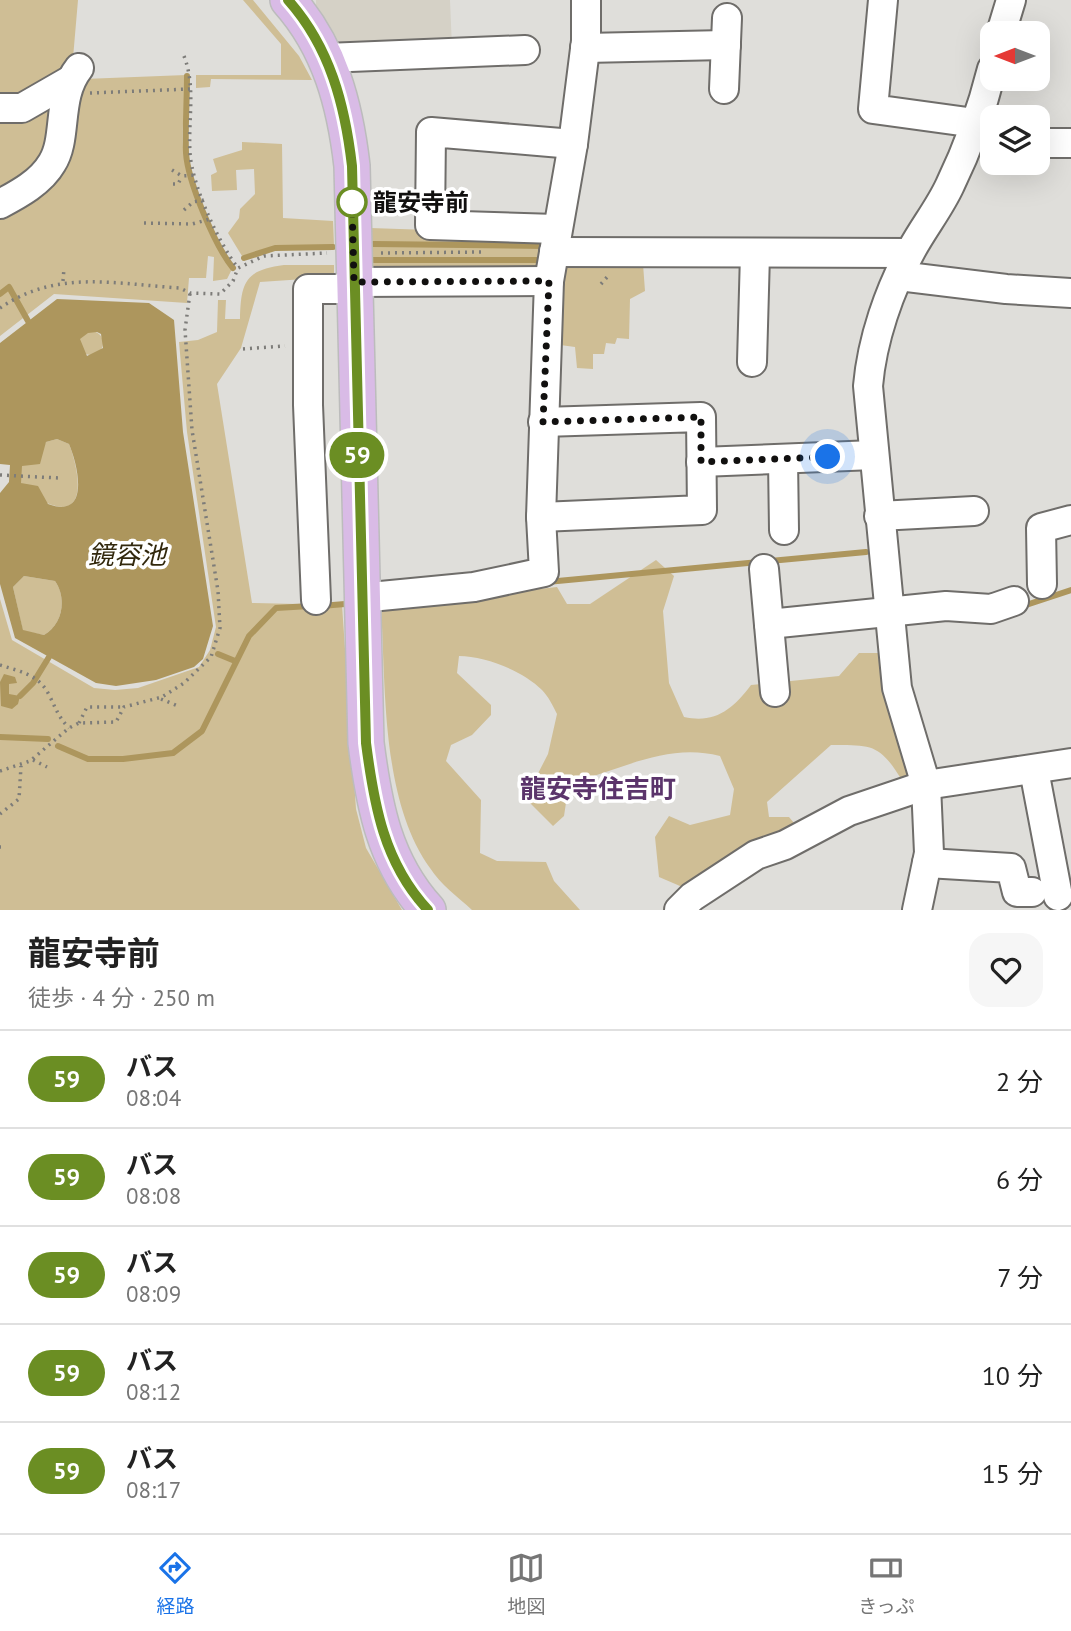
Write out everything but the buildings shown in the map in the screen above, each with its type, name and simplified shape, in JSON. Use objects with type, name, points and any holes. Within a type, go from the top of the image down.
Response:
[{"type":"main road","points":[[288,0],[303,17],[326,58],[346,119],[362,267],[360,598],[366,743],[375,812],[390,855],[415,896],[428,910]]},
{"type":"street","points":[[360,598],[474,587],[544,572],[541,517],[549,281],[573,144],[585,48],[586,0]]},
{"type":"street","points":[[883,0],[873,110],[979,136]]},
{"type":"street","points":[[1005,21],[1011,0]]},
{"type":"street","points":[[585,48],[726,31],[724,89]]},
{"type":"street","points":[[326,58],[525,50]]},
{"type":"street","points":[[0,108],[10,111],[22,108],[71,81]]},
{"type":"street","points":[[0,204],[25,190],[54,162],[71,81]]},
{"type":"street","points":[[917,910],[927,863],[930,831],[926,785],[897,688],[868,386],[870,359],[904,264],[979,136],[988,91]]},
{"type":"street","points":[[573,144],[431,132],[430,225],[555,240],[904,264],[1006,289],[1071,293],[1071,302]]},
{"type":"street","points":[[1050,143],[1071,143]]},
{"type":"street","points":[[752,362],[755,254]]},
{"type":"street","points":[[316,600],[308,289],[339,289],[362,267],[549,281]]},
{"type":"street","points":[[541,517],[702,510],[701,417],[543,422]]},
{"type":"street","points":[[701,462],[874,455]]},
{"type":"street","points":[[783,458],[784,530]]},
{"type":"street","points":[[879,516],[974,511]]},
{"type":"street","points":[[1042,584],[1041,528],[1071,520]]},
{"type":"street","points":[[764,569],[775,692]]},
{"type":"street","points":[[769,624],[946,606],[991,609],[1014,601]]},
{"type":"street","points":[[679,910],[692,897],[756,855],[785,845],[849,811],[926,785],[1071,763]]},
{"type":"street","points":[[927,863],[1010,869],[1017,892],[1045,894],[1034,770]]},
{"type":"path","points":[[184,55],[190,73],[191,89],[190,155],[210,219],[238,268]]},
{"type":"path","points":[[71,81],[191,89]]},
{"type":"path","points":[[172,170],[182,176],[196,175]]},
{"type":"path","points":[[173,184],[178,184],[182,176]]},
{"type":"path","points":[[184,210],[193,202],[204,200]]},
{"type":"path","points":[[144,223],[192,224],[210,219]]},
{"type":"path","points":[[0,308],[17,296],[63,281],[180,288],[190,293],[220,294],[233,281],[238,268],[264,256],[334,253]]},
{"type":"path","points":[[362,267],[486,253]]},
{"type":"path","points":[[63,281],[64,268]]},
{"type":"path","points":[[79,723],[88,707],[124,707],[159,698],[184,683],[211,657],[220,628],[218,591],[192,430],[185,331],[190,293]]},
{"type":"path","points":[[243,349],[308,344]]},
{"type":"path","points":[[0,475],[59,478]]},
{"type":"path","points":[[0,665],[25,671],[35,679],[48,691],[55,710],[69,728]]},
{"type":"path","points":[[159,698],[178,706]]},
{"type":"path","points":[[0,771],[32,760],[69,728],[79,723],[116,722],[124,707]]},
{"type":"path","points":[[32,760],[47,767]]},
{"type":"path","points":[[0,814],[19,799],[21,765]]},
{"type":"shaded area","points":[[0,0],[78,0],[73,58],[84,79],[186,75],[184,156],[203,215],[217,246],[232,269],[227,279],[213,281],[214,257],[208,256],[206,278],[189,278],[187,303],[54,294],[0,336]]},
{"type":"shaded area","points":[[243,0],[253,0],[299,56],[312,80],[211,79],[210,87],[196,88],[196,75],[281,75],[281,44]]},
{"type":"shaded area","points":[[316,0],[450,0],[452,48],[347,57],[316,7]]},
{"type":"shaded area","points":[[242,142],[282,144],[283,218],[333,221],[334,245],[275,246],[242,256],[228,233],[239,218],[240,209],[255,194],[254,169],[236,170],[237,190],[212,191],[211,175],[217,172],[213,159],[242,150]]},
{"type":"shaded area","points":[[370,228],[549,234],[543,271],[369,275]]},
{"type":"shaded area","points":[[557,260],[643,264],[645,291],[630,299],[629,339],[617,338],[615,344],[606,343],[604,354],[593,354],[593,369],[577,368],[575,347],[553,344]]},
{"type":"shaded area","points":[[284,265],[334,265],[334,277],[260,282],[241,348],[217,384],[252,603],[342,605],[356,809],[366,848],[402,910],[0,910],[0,599],[12,640],[94,688],[138,688],[199,667],[210,650],[216,627],[187,432],[179,342],[198,340],[217,332],[218,300],[226,300],[225,319],[240,319],[242,296],[248,280],[261,270]]},
{"type":"shaded area","points":[[91,331],[99,335],[103,343],[99,351],[91,355],[83,351],[79,343],[83,335]]},
{"type":"shaded area","points":[[57,439],[69,444],[77,474],[76,496],[72,503],[64,507],[48,503],[21,483],[21,466],[41,451],[46,442]]},
{"type":"shaded area","points":[[656,560],[674,576],[663,611],[669,683],[684,717],[705,718],[722,713],[751,685],[839,676],[859,653],[881,653],[916,778],[903,782],[888,760],[874,749],[857,745],[831,745],[767,802],[769,817],[789,817],[799,829],[687,889],[659,877],[655,837],[669,816],[690,825],[730,815],[734,789],[720,756],[700,753],[662,755],[569,783],[564,816],[553,826],[528,801],[529,791],[548,754],[557,714],[552,704],[534,683],[514,671],[480,659],[459,656],[457,673],[491,705],[491,715],[472,735],[451,745],[446,761],[481,800],[480,853],[497,861],[546,862],[554,881],[580,910],[472,910],[434,874],[414,841],[402,810],[389,742],[381,607],[557,587],[567,604],[590,604]]},
{"type":"shaded area","points":[[24,576],[55,581],[59,588],[62,603],[59,618],[44,635],[23,631],[13,587]]},
{"type":"water","name":"鏡容池","points":[[57,299],[149,303],[174,320],[183,432],[213,626],[203,659],[194,667],[156,680],[116,686],[96,683],[15,638],[0,584],[0,493],[9,482],[10,465],[0,464],[0,343]],"holes":[[[88,333],[101,334],[103,348],[87,356],[80,339]],[[57,439],[69,444],[76,464],[76,498],[71,504],[62,507],[48,504],[38,486],[21,483],[22,466],[40,464],[46,442]],[[24,576],[55,581],[61,595],[61,610],[55,624],[44,635],[23,630],[13,587]]]},
{"type":"water","points":[[4,674],[15,677],[17,683],[9,684],[9,694],[20,696],[18,704],[12,709],[1,706],[0,682]]},
{"type":"waterway","points":[[187,76],[188,165],[204,213],[218,245],[233,268]]},
{"type":"waterway","points":[[373,244],[545,246]]},
{"type":"waterway","points":[[244,258],[275,248],[333,247]]},
{"type":"waterway","points":[[373,260],[543,260]]},
{"type":"waterway","points":[[0,294],[9,287],[28,321]]},
{"type":"waterway","points":[[547,582],[866,552]]},
{"type":"waterway","points":[[1020,607],[1071,590]]},
{"type":"waterway","points":[[321,606],[345,604]]},
{"type":"waterway","points":[[58,746],[88,759],[123,759],[173,753],[202,731],[249,636],[276,608],[310,606]]},
{"type":"waterway","points":[[218,654],[235,661]]},
{"type":"waterway","points":[[20,696],[33,683],[49,657]]},
{"type":"waterway","points":[[0,737],[48,739]]},
{"type":"bus line","name":"59","points":[[288,0],[303,17],[326,58],[346,119],[352,166],[360,598],[366,743],[375,812],[390,855],[415,896],[428,910]]},
{"type":"place","name":"龍安寺前","points":[[352,202]]},
{"type":"district","name":"龍安寺住吉町","points":[[598,788]]},
{"type":"route","points":[[352,202],[354,282],[549,281],[543,422],[701,417],[701,462],[828,457]]}]
